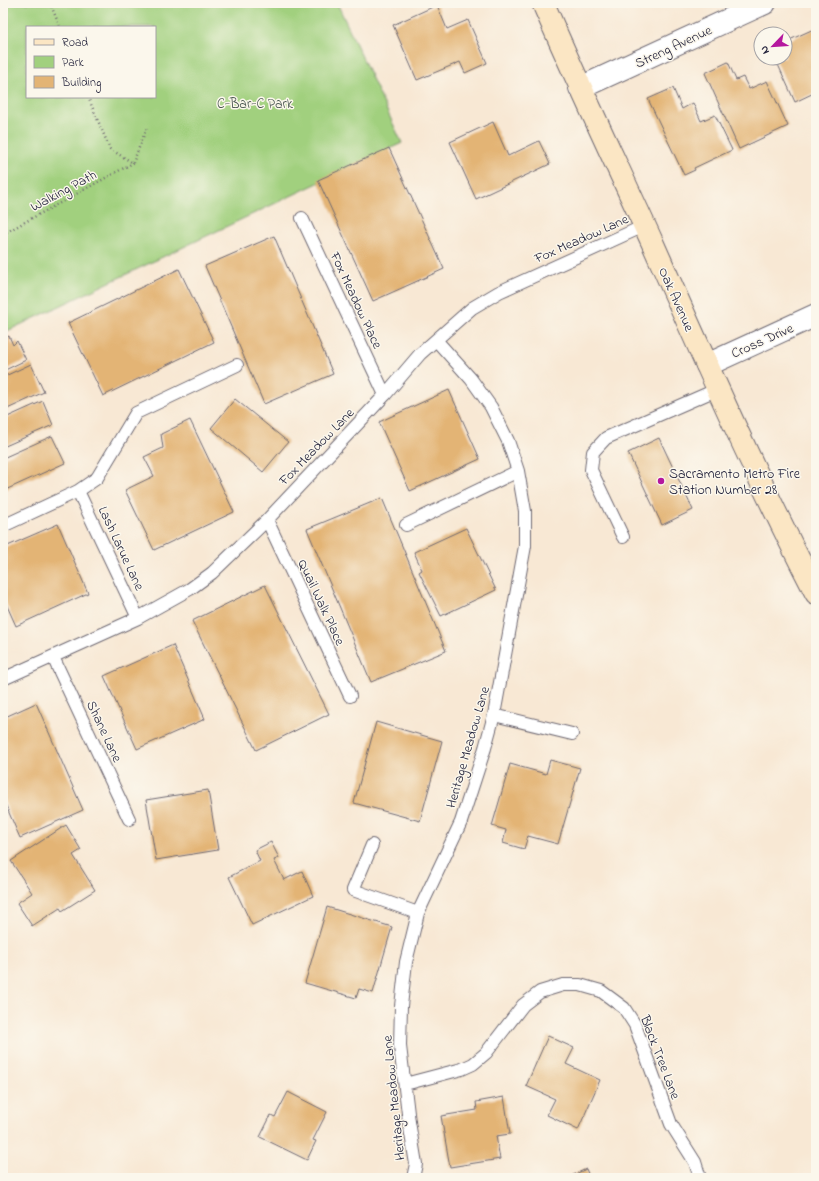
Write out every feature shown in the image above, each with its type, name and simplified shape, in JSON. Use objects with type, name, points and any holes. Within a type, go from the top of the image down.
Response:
[{"type":"main road","name":"Oak Avenue","points":[[543,3],[580,88],[781,526],[816,593]]},
{"type":"street","name":"Streng Avenue","points":[[580,88],[765,3]]},
{"type":"street","name":"Cross Drive","points":[[707,365],[816,315]]},
{"type":"lane","name":"Fox Meadow Place","points":[[302,218],[385,395]]},
{"type":"lane","name":"Fox Meadow Lane","points":[[3,679],[138,618],[190,589],[212,574],[266,520],[385,395],[420,354],[472,308],[499,292],[644,226]]},
{"type":"lane","name":"Heritage Meadow Lane","points":[[413,1178],[416,1164],[409,1122],[400,1046],[401,1006],[406,962],[418,913],[461,822],[494,715],[525,546],[525,511],[518,471],[508,441],[491,406],[471,378],[436,340]]},
{"type":"lane","points":[[3,526],[78,491],[97,478],[136,413],[238,365]]},
{"type":"lane","points":[[623,536],[591,470],[593,452],[606,438],[718,389]]},
{"type":"lane","points":[[406,525],[518,471]]},
{"type":"lane","name":"Lash Larue Lane","points":[[78,491],[138,618]]},
{"type":"lane","name":"Quail Walk Place","points":[[266,520],[350,696]]},
{"type":"lane","name":"Shane Lane","points":[[53,657],[129,819]]},
{"type":"lane","points":[[494,715],[572,734]]},
{"type":"lane","points":[[372,845],[353,890],[418,913]]},
{"type":"lane","name":"Black Tree Lane","points":[[405,1084],[462,1070],[473,1064],[486,1053],[523,1005],[540,992],[563,985],[580,985],[601,991],[624,1008],[635,1025],[670,1124],[695,1162],[700,1178]]},
{"type":"path","points":[[50,3],[60,26]]},
{"type":"path","points":[[88,98],[110,149],[133,163],[147,127]]},
{"type":"path","name":"Walking Path","points":[[3,234],[133,163]]},
{"type":"green space","name":"C-Bar-C Park","points":[[3,3],[337,3],[402,143],[3,333]]},
{"type":"building","points":[[437,5],[447,29],[468,20],[487,63],[465,73],[460,62],[417,80],[393,25]]},
{"type":"building","points":[[816,28],[816,92],[795,102],[779,66],[793,66],[793,38]]},
{"type":"building","points":[[728,62],[736,80],[743,77],[749,89],[767,81],[788,126],[739,149],[705,73]]},
{"type":"building","points":[[673,88],[682,109],[693,103],[701,121],[715,115],[732,150],[694,168],[695,170],[684,175],[648,99]]},
{"type":"building","points":[[493,122],[508,156],[539,141],[550,164],[476,199],[450,142]]},
{"type":"building","points":[[389,148],[444,269],[373,301],[318,180]]},
{"type":"building","points":[[274,236],[333,374],[264,404],[205,266]]},
{"type":"building","points":[[179,269],[214,342],[103,396],[68,323]]},
{"type":"building","points":[[9,336],[13,345],[17,341],[26,360],[3,371],[3,339]]},
{"type":"building","points":[[31,364],[44,392],[3,411],[3,377]]},
{"type":"building","points":[[449,390],[480,459],[410,491],[379,422]]},
{"type":"building","points":[[235,399],[288,442],[263,472],[211,428]]},
{"type":"building","points":[[43,401],[53,425],[3,447],[3,419]]},
{"type":"building","points":[[190,420],[234,512],[154,550],[125,490],[154,476],[144,457],[163,448],[161,434]]},
{"type":"building","points":[[52,436],[65,463],[3,491],[3,458]]},
{"type":"building","name":"Sacramento Metro Fire Station Number 28","points":[[659,438],[693,510],[662,525],[628,453]]},
{"type":"building","points":[[382,498],[446,651],[371,682],[307,529]]},
{"type":"building","points":[[58,524],[88,593],[16,626],[3,597],[3,548]]},
{"type":"building","points":[[466,528],[496,590],[441,616],[419,572],[422,570],[414,552]]},
{"type":"building","points":[[265,585],[329,714],[256,750],[192,621]]},
{"type":"building","points":[[173,645],[205,719],[137,749],[104,676]]},
{"type":"building","points":[[36,703],[83,810],[20,838],[3,799],[3,718]]},
{"type":"building","points":[[376,722],[442,741],[420,821],[354,803]]},
{"type":"building","points":[[550,760],[580,768],[558,844],[528,836],[524,849],[503,843],[506,830],[492,826],[510,764],[546,774]]},
{"type":"building","points":[[208,790],[218,850],[156,860],[146,800]]},
{"type":"building","points":[[66,825],[81,850],[73,855],[95,890],[62,911],[60,908],[32,926],[17,903],[32,893],[11,861]]},
{"type":"building","points":[[271,842],[279,858],[274,860],[284,880],[302,871],[313,896],[252,925],[229,877],[260,861],[255,850]]},
{"type":"building","points":[[327,907],[392,927],[373,993],[359,989],[356,998],[305,983]]},
{"type":"building","points":[[548,1036],[574,1048],[566,1064],[600,1080],[578,1130],[547,1115],[555,1099],[526,1086]]},
{"type":"building","points":[[288,1092],[327,1112],[313,1140],[316,1141],[307,1160],[260,1137],[271,1115],[275,1117]]},
{"type":"building","points":[[504,1097],[510,1134],[496,1136],[500,1159],[450,1167],[441,1116],[477,1110],[476,1102]]},
{"type":"building","points":[[586,1169],[590,1178],[567,1178]]},
{"type":"place","name":"Sacramento Metro Fire Station Number 28","points":[[661,481]]}]
